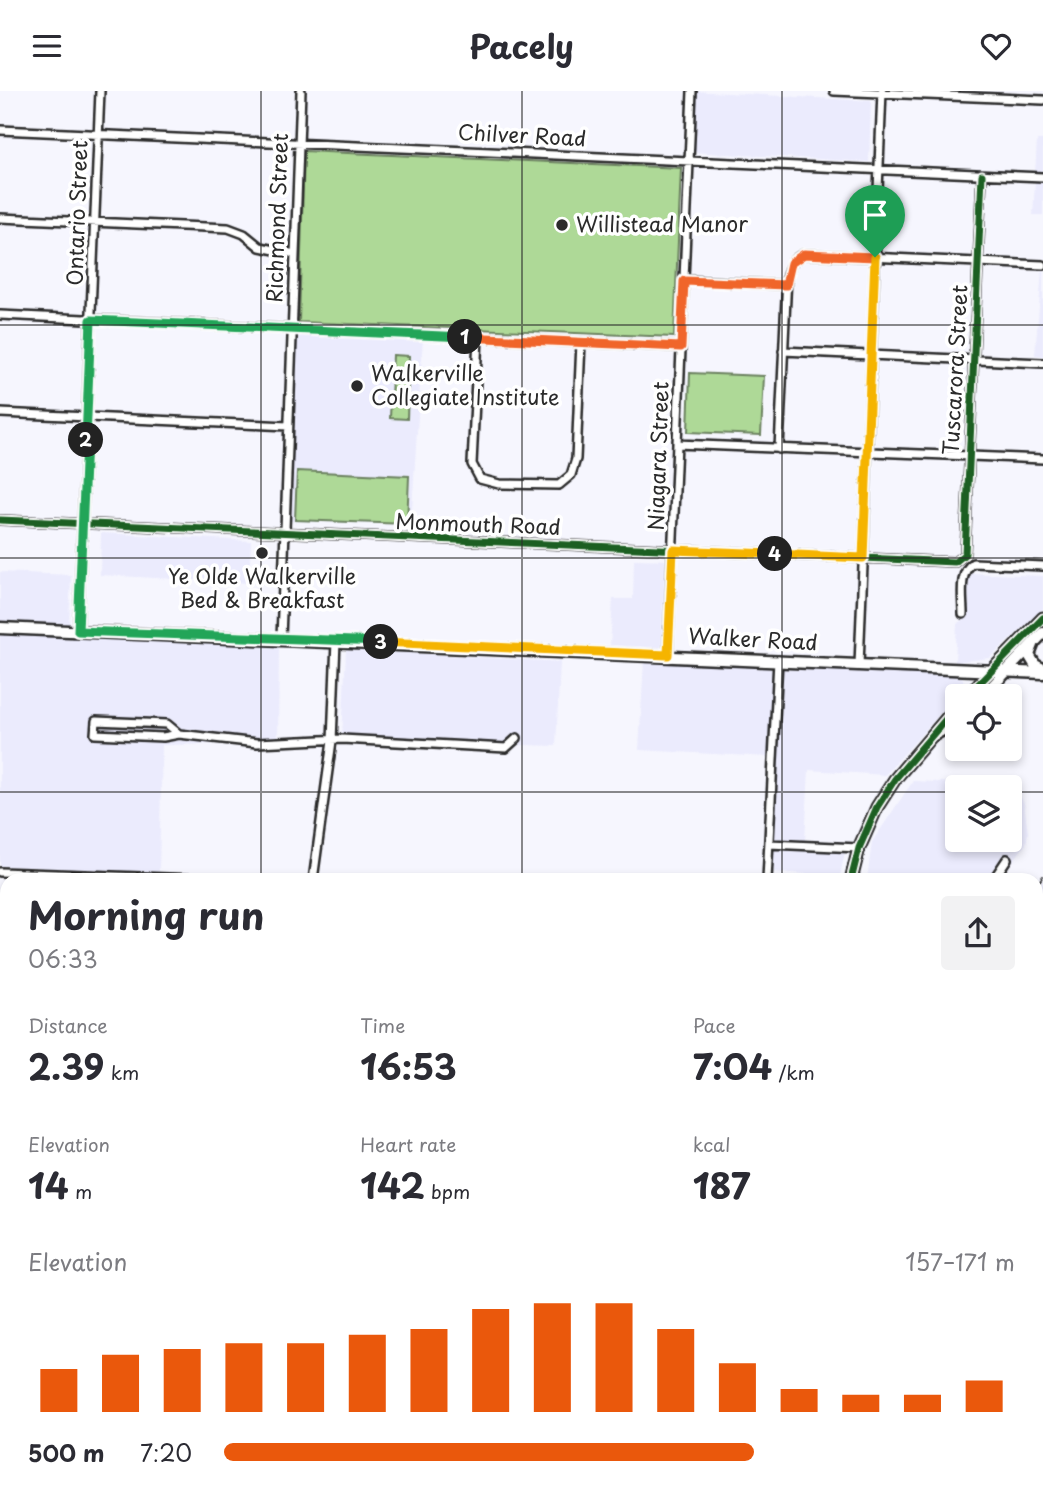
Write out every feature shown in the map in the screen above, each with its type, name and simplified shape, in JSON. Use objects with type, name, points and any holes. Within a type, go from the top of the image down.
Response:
[{"type":"main road","points":[[978,684],[1043,618]]},
{"type":"main road","name":"Walker Road","points":[[0,628],[991,671],[1043,671]]},
{"type":"main road","points":[[994,684],[1043,633]]},
{"type":"main road","points":[[1033,644],[1030,655],[1035,665],[1043,671]]},
{"type":"main road","points":[[955,669],[965,676],[969,684]]},
{"type":"main road","points":[[853,873],[859,848],[877,807],[895,779],[945,719]]},
{"type":"main road","points":[[934,735],[945,729]]},
{"type":"street","name":"Ontario Street","points":[[78,631],[100,91]]},
{"type":"street","name":"Richmond Street","points":[[281,639],[301,91]]},
{"type":"street","name":"Niagara Street","points":[[668,655],[692,91]]},
{"type":"street","points":[[834,91],[1043,100]]},
{"type":"street","points":[[859,665],[882,92]]},
{"type":"street","name":"Chilver Road","points":[[0,130],[1043,177]]},
{"type":"street","name":"Tuscarora Street","points":[[955,562],[965,554],[982,174]]},
{"type":"street","points":[[0,218],[228,228],[244,234],[260,247],[295,254]]},
{"type":"street","points":[[779,449],[786,285],[791,263],[804,254],[1043,265]]},
{"type":"street","points":[[684,281],[786,285]]},
{"type":"street","points":[[0,316],[681,347]]},
{"type":"street","points":[[478,337],[472,464],[481,479],[499,484],[559,485],[571,475],[576,459],[581,342]]},
{"type":"street","points":[[783,351],[1043,363]]},
{"type":"street","points":[[0,413],[288,426]]},
{"type":"street","points":[[677,444],[1043,459]]},
{"type":"street","name":"Monmouth Road","points":[[0,520],[955,562]]},
{"type":"street","points":[[963,614],[964,572],[973,563],[1043,566]]},
{"type":"street","points":[[314,873],[332,741],[336,641]]},
{"type":"street","points":[[767,873],[778,660]]},
{"type":"street","points":[[179,734],[167,724],[96,721],[95,734],[163,737],[179,734],[257,743],[342,739],[506,748],[517,738]]},
{"type":"street","points":[[769,843],[859,848]]},
{"type":"street","points":[[998,873],[1007,859]]},
{"type":"street","points":[[0,871],[33,873]]},
{"type":"shaded area","points":[[693,91],[871,101],[869,162],[690,152]]},
{"type":"shaded area","points":[[1037,140],[1043,140],[1043,174],[1035,174]]},
{"type":"shaded area","points":[[1035,182],[1043,182],[1043,215],[1033,215]]},
{"type":"shaded area","points":[[1043,270],[1043,356],[1035,355]]},
{"type":"shaded area","name":"Walkerville Collegiate Institute","points":[[295,333],[423,338],[411,525],[286,521]]},
{"type":"shaded area","points":[[101,533],[251,541],[249,583],[100,575]]},
{"type":"shaded area","points":[[634,559],[673,560],[668,649],[610,646],[613,599],[633,599]]},
{"type":"shaded area","points":[[0,572],[71,575],[69,624],[0,621]]},
{"type":"shaded area","points":[[968,573],[1043,576],[1043,609],[990,658],[955,662],[957,624],[969,614]]},
{"type":"shaded area","points":[[0,632],[279,645],[278,743],[162,745],[159,873],[0,866]]},
{"type":"shaded area","points":[[346,649],[560,662],[556,746],[342,739]]},
{"type":"shaded area","points":[[644,659],[772,666],[769,757],[639,750]]},
{"type":"shaded area","points":[[782,669],[962,676],[964,684],[945,684],[945,708],[885,775],[809,770],[805,840],[772,839]]},
{"type":"shaded area","points":[[913,781],[945,782],[945,852],[1020,852],[1004,873],[868,873],[872,842]]},
{"type":"shaded area","points":[[1022,799],[1028,833],[1022,849]]},
{"type":"shaded area","points":[[775,844],[846,847],[841,873],[774,872],[771,858]]},
{"type":"green space","points":[[304,151],[681,168],[674,337],[299,322]]},
{"type":"green space","points":[[393,355],[409,356],[407,419],[390,418]]},
{"type":"green space","points":[[690,373],[764,376],[761,435],[688,432]]},
{"type":"green space","points":[[297,471],[409,476],[407,524],[295,520]]},
{"type":"cycle path","points":[[0,520],[955,562],[965,554],[982,175]]},
{"type":"cycle path","points":[[979,684],[1043,618]]},
{"type":"cycle path","points":[[853,873],[859,848],[877,807],[895,779],[945,720]]},
{"type":"place","name":"Willistead Manor","points":[[562,225]]},
{"type":"place","name":"Walkerville Collegiate Institute","points":[[357,386]]},
{"type":"place","name":"Ye Olde Walkerville Bed & Breakfast","points":[[262,553]]},
{"type":"route","points":[[804,254],[875,257],[863,558],[673,550],[668,655],[78,631],[91,320],[681,347],[684,281],[786,285],[791,263],[804,254]]}]
